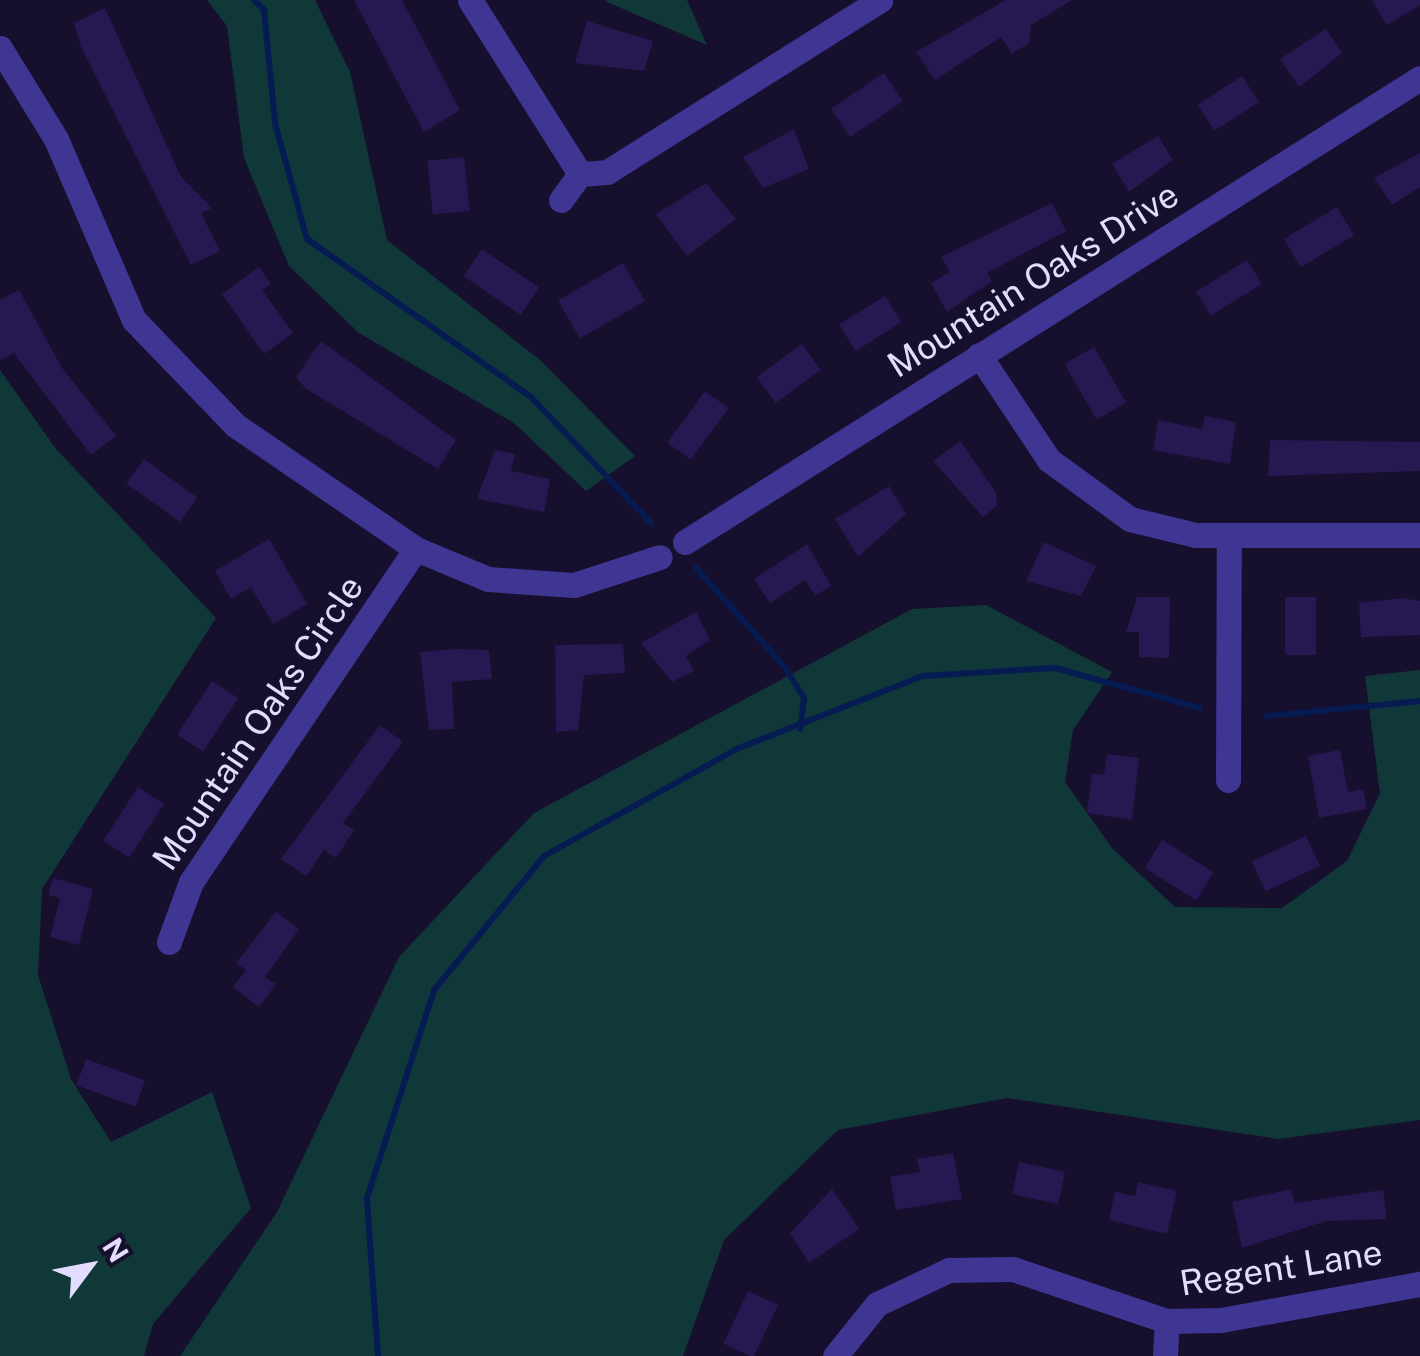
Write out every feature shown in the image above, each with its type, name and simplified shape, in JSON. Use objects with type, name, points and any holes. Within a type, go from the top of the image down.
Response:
[{"type":"street","points":[[470,0],[580,174]]},
{"type":"street","points":[[561,200],[580,174],[606,172],[872,2]]},
{"type":"street","points":[[0,48],[56,139],[134,320],[167,364],[236,426],[416,548],[461,571],[543,588],[608,579],[660,557]]},
{"type":"street","name":"Mountain Oaks Drive","points":[[684,542],[1420,78]]},
{"type":"street","points":[[979,355],[1049,460],[1100,504],[1164,530],[1229,537],[1420,535]]},
{"type":"street","points":[[1228,780],[1229,537]]},
{"type":"street","name":"Mountain Oaks Circle","points":[[169,942],[191,882],[416,548]]},
{"type":"street","name":"Regent Lane","points":[[835,1356],[899,1288],[978,1267],[1041,1277],[1167,1321],[1221,1320],[1420,1284]]},
{"type":"street","points":[[1164,1356],[1167,1321]]},
{"type":"green space","points":[[207,0],[315,0],[350,72],[387,240],[540,360],[635,456],[586,491],[514,423],[359,333],[289,266],[244,158],[227,26]]},
{"type":"green space","points":[[687,0],[707,45],[607,2]]},
{"type":"green space","points":[[0,370],[56,449],[216,618],[42,889],[38,975],[71,1079],[111,1142],[212,1092],[251,1208],[153,1324],[144,1356],[0,1356]]},
{"type":"green space","points":[[986,605],[1112,672],[1073,730],[1065,782],[1112,848],[1175,907],[1282,908],[1347,861],[1380,793],[1365,676],[1420,670],[1420,1120],[1278,1139],[1007,1098],[838,1130],[724,1240],[683,1356],[180,1356],[277,1212],[399,957],[534,813],[912,609]]},
{"type":"building","points":[[354,0],[402,0],[460,110],[424,132]]},
{"type":"building","points":[[1006,0],[1072,0],[1031,25],[1029,43],[1012,54],[1001,37],[935,80],[916,52]]},
{"type":"building","points":[[1372,0],[1420,0],[1420,5],[1387,25]]},
{"type":"building","points":[[105,8],[181,177],[212,208],[201,213],[220,251],[191,265],[81,47],[74,23]]},
{"type":"building","points":[[587,21],[653,41],[644,71],[575,63]]},
{"type":"building","points":[[1326,29],[1342,53],[1299,87],[1280,59]]},
{"type":"building","points":[[884,73],[903,101],[850,137],[831,109]]},
{"type":"building","points":[[1242,76],[1259,102],[1214,131],[1198,105]]},
{"type":"building","points":[[794,129],[809,169],[763,188],[743,157]]},
{"type":"building","points":[[1158,136],[1173,160],[1129,192],[1112,164]]},
{"type":"building","points":[[1420,153],[1420,187],[1392,205],[1374,178]]},
{"type":"building","points":[[464,157],[470,211],[433,215],[427,161]]},
{"type":"building","points":[[706,183],[736,219],[687,256],[656,214]]},
{"type":"building","points":[[1052,203],[1066,231],[987,273],[992,281],[947,312],[931,283],[950,272],[941,257]]},
{"type":"building","points":[[1337,207],[1354,235],[1301,267],[1284,239]]},
{"type":"building","points":[[482,249],[539,288],[521,315],[464,276]]},
{"type":"building","points":[[1247,260],[1262,284],[1211,316],[1196,292]]},
{"type":"building","points":[[623,263],[645,301],[580,339],[558,300]]},
{"type":"building","points":[[259,267],[271,284],[262,290],[293,333],[264,354],[222,294]]},
{"type":"building","points":[[19,290],[62,368],[116,436],[91,455],[14,353],[0,361],[0,300]]},
{"type":"building","points":[[885,296],[901,322],[856,351],[839,325]]},
{"type":"building","points":[[321,341],[456,440],[438,469],[305,388],[296,377]]},
{"type":"building","points":[[802,344],[821,370],[776,403],[757,377]]},
{"type":"building","points":[[1094,347],[1126,402],[1097,419],[1065,364]]},
{"type":"building","points":[[705,391],[728,408],[691,460],[667,443]]},
{"type":"building","points":[[1205,416],[1236,422],[1230,464],[1153,450],[1158,420],[1202,429]]},
{"type":"building","points":[[1270,440],[1420,442],[1420,471],[1268,476]]},
{"type":"building","points":[[960,441],[996,492],[997,506],[983,517],[933,461]]},
{"type":"building","points":[[495,450],[515,454],[511,471],[550,479],[544,512],[477,499]]},
{"type":"building","points":[[144,459],[197,498],[180,522],[126,483]]},
{"type":"building","points":[[889,486],[906,514],[858,557],[835,519]]},
{"type":"building","points":[[269,539],[307,604],[273,624],[251,587],[231,599],[215,571]]},
{"type":"building","points":[[1044,542],[1096,566],[1081,596],[1026,581]]},
{"type":"building","points":[[807,544],[831,586],[815,596],[805,580],[770,603],[754,579]]},
{"type":"building","points":[[1137,597],[1170,597],[1169,658],[1139,657],[1139,632],[1126,632]]},
{"type":"building","points":[[1285,597],[1316,597],[1316,655],[1285,655]]},
{"type":"building","points":[[1402,598],[1420,601],[1420,635],[1361,637],[1359,603]]},
{"type":"building","points":[[696,612],[710,640],[686,656],[694,671],[672,682],[641,643]]},
{"type":"building","points":[[623,644],[625,673],[584,675],[578,730],[556,732],[555,645]]},
{"type":"building","points":[[489,650],[492,679],[452,682],[454,729],[429,730],[420,652]]},
{"type":"building","points":[[212,681],[238,698],[203,752],[177,735]]},
{"type":"building","points":[[380,725],[403,742],[343,823],[354,830],[336,858],[324,850],[306,876],[281,859]]},
{"type":"building","points":[[1340,750],[1348,792],[1363,789],[1367,809],[1319,818],[1308,756]]},
{"type":"building","points":[[1107,754],[1139,758],[1132,820],[1087,813],[1092,773],[1104,775]]},
{"type":"building","points":[[138,787],[164,804],[129,858],[103,841]]},
{"type":"building","points":[[1306,836],[1320,866],[1266,891],[1252,861]]},
{"type":"building","points":[[1162,840],[1214,872],[1196,900],[1145,868]]},
{"type":"building","points":[[53,878],[93,889],[79,945],[50,937],[60,898],[48,895]]},
{"type":"building","points":[[276,912],[299,929],[265,977],[276,984],[259,1007],[233,987],[246,970],[236,963]]},
{"type":"building","points":[[86,1059],[145,1081],[136,1107],[76,1085]]},
{"type":"building","points":[[953,1153],[962,1199],[896,1210],[890,1177],[920,1172],[917,1159]]},
{"type":"building","points":[[1019,1162],[1065,1172],[1058,1204],[1012,1194]]},
{"type":"building","points":[[1138,1182],[1177,1191],[1167,1234],[1109,1220],[1115,1192],[1135,1196]]},
{"type":"building","points":[[832,1189],[859,1229],[809,1263],[790,1233]]},
{"type":"building","points":[[1291,1189],[1295,1203],[1383,1190],[1387,1219],[1326,1221],[1242,1248],[1232,1202]]},
{"type":"building","points":[[748,1291],[778,1305],[754,1356],[723,1344]]},
{"type":"waterway","points":[[254,0],[264,10],[275,123],[307,239],[531,397],[651,523]]},
{"type":"waterway","points":[[696,568],[784,666],[804,698],[800,729]]},
{"type":"waterway","points":[[378,1356],[367,1198],[434,990],[544,856],[739,748],[923,676],[1055,668],[1200,708]]},
{"type":"waterway","points":[[1267,716],[1420,701]]}]
